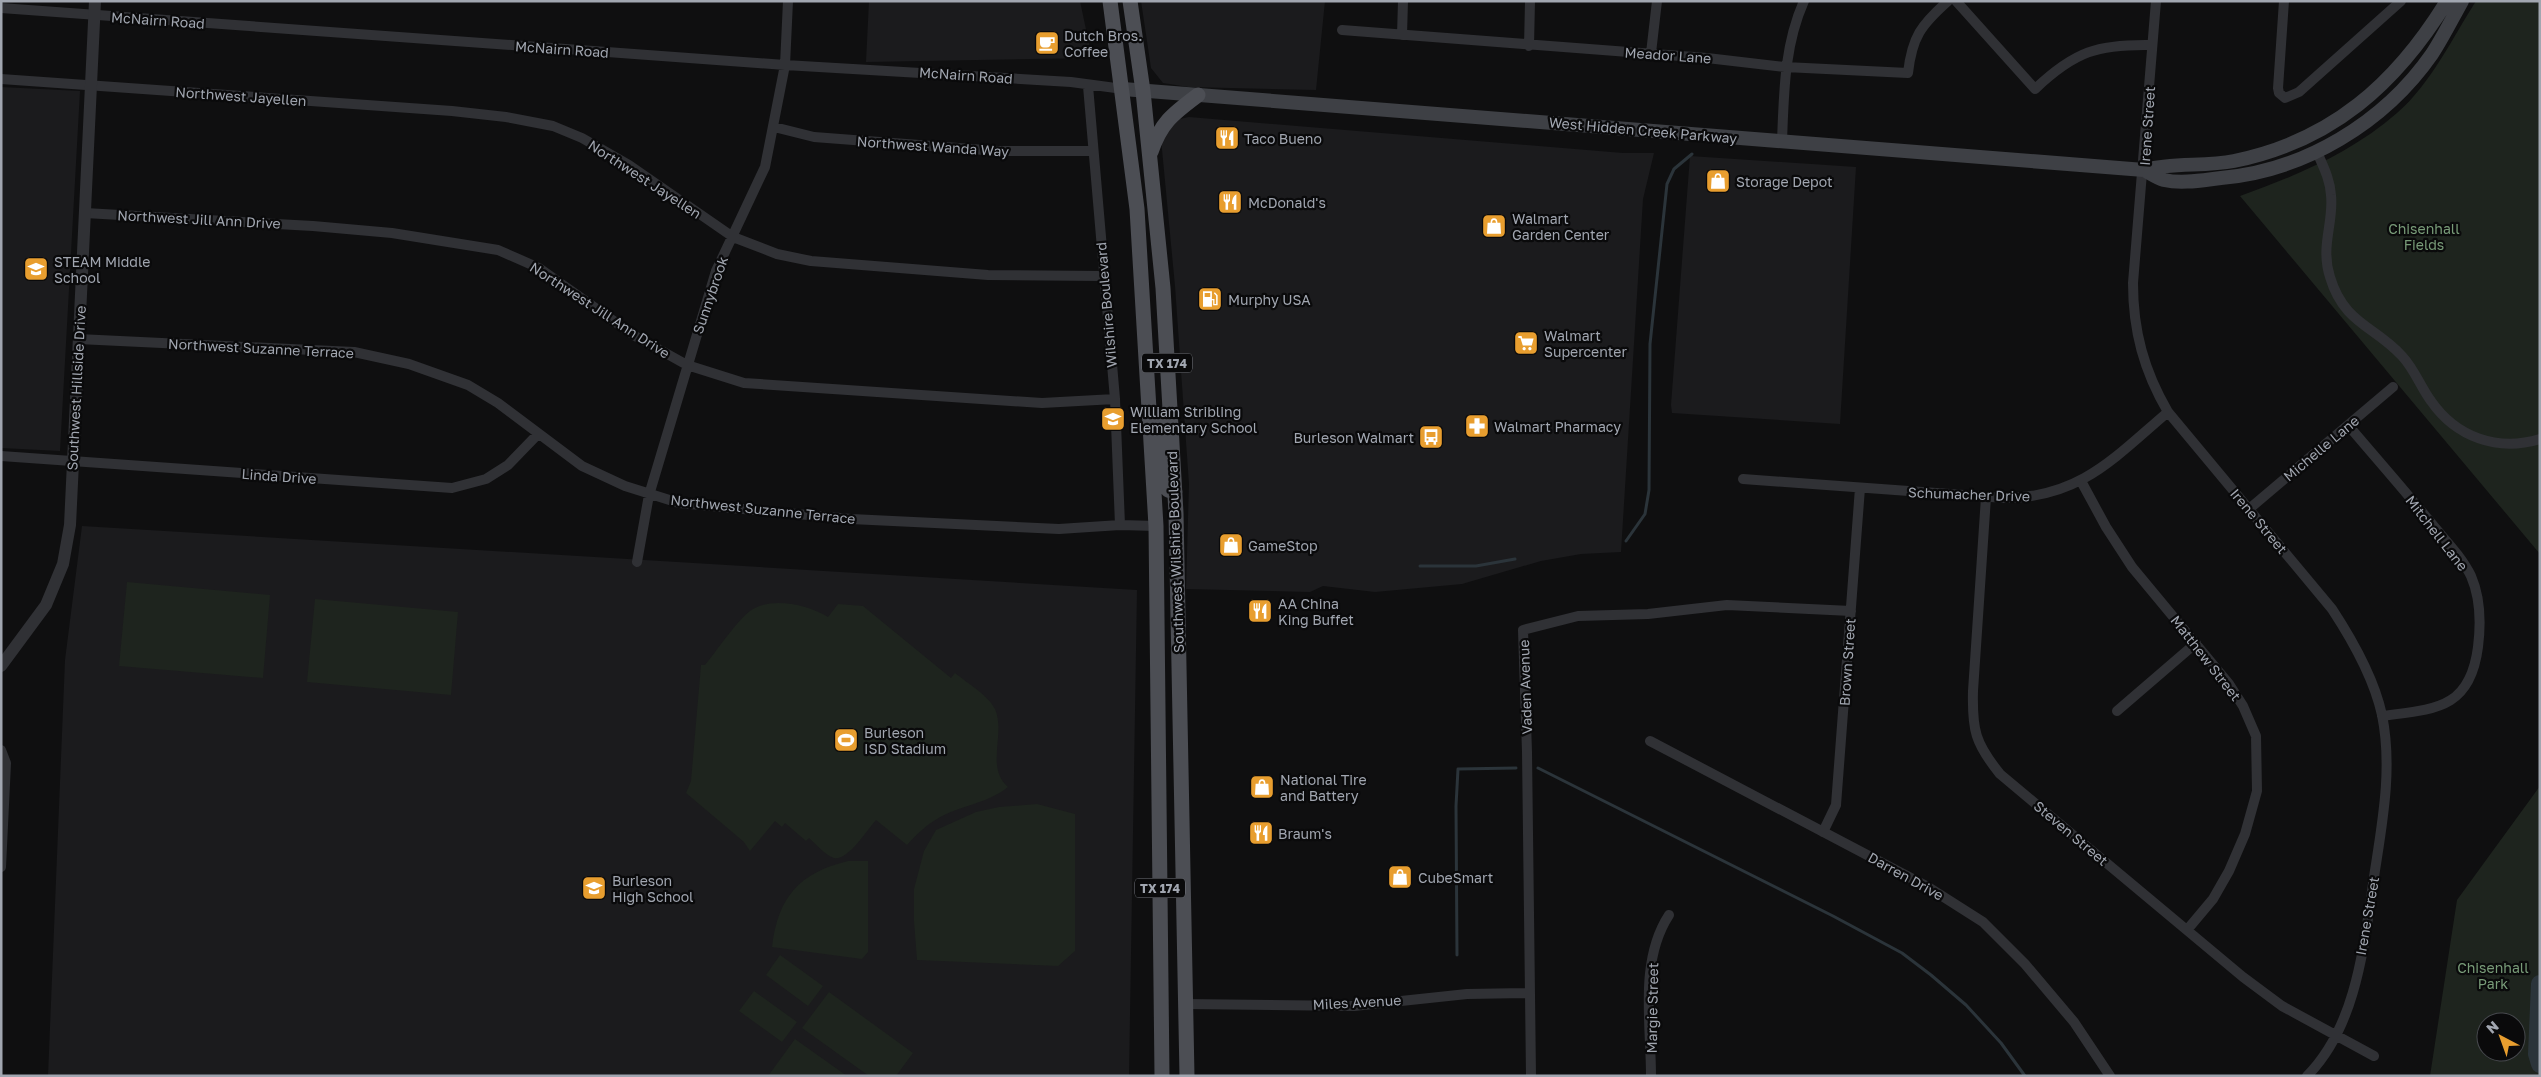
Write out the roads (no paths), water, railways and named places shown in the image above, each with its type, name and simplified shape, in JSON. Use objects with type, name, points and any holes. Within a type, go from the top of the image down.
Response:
[{"type":"main road","name":"Southwest Wilshire Boulevard","points":[[1110,1],[1123,89],[1137,209],[1156,526],[1162,1076]]},
{"type":"main road","name":"Southwest Wilshire Boulevard","points":[[1130,1],[1143,91],[1163,288],[1175,492],[1184,1004],[1188,1076]]},
{"type":"main road","name":"West Hidden Creek Parkway","points":[[1123,89],[2144,170],[2162,165],[2201,165],[2234,161],[2271,151],[2325,128],[2372,95],[2400,68],[2418,47],[2447,1]]},
{"type":"main road","name":"West Hidden Creek Parkway","points":[[2144,170],[2163,180],[2218,179],[2280,168],[2317,152],[2364,122],[2410,81],[2431,54],[2462,1]]},
{"type":"main road","points":[[1150,156],[1156,137],[1168,118],[1198,95]]},
{"type":"main road","points":[[1148,408],[1161,426],[1163,483],[1168,490],[1175,492]]},
{"type":"main road","points":[[1158,700],[1180,699]]},
{"type":"street","name":"Southwest Hillside Drive","points":[[1,666],[40,615],[60,571],[70,525],[85,213],[89,85],[95,1]]},
{"type":"street","name":"Sunnybrook","points":[[637,562],[649,495],[716,270],[765,167],[785,65],[788,1]]},
{"type":"street","points":[[1402,35],[1403,1]]},
{"type":"street","points":[[1528,46],[1530,1]]},
{"type":"street","points":[[1651,53],[1657,1]]},
{"type":"street","points":[[1782,141],[1785,67],[1798,15],[1804,1]]},
{"type":"street","name":"Meador Lane","points":[[1342,30],[1528,46],[1651,53],[1785,67],[1908,73],[1910,50],[1919,31],[1948,1]]},
{"type":"street","points":[[1956,1],[2035,89],[2069,60],[2095,48],[2152,45]]},
{"type":"street","name":"Irene Street","points":[[2156,1],[2144,170],[2133,283],[2133,307],[2142,357],[2152,382],[2168,412],[2313,584],[2350,636],[2368,675],[2382,716],[2388,763],[2381,835],[2360,962],[2352,993],[2328,1049],[2307,1076]]},
{"type":"street","points":[[2284,1],[2278,88],[2282,96],[2289,98],[2299,92],[2401,1]]},
{"type":"street","name":"McNairn Road","points":[[1,8],[785,65],[1052,80],[1123,89]]},
{"type":"street","name":"Northwest Jayellen","points":[[1,79],[452,111],[506,117],[553,126],[582,138],[629,165],[733,237],[777,254],[811,261],[988,275],[1103,276]]},
{"type":"street","name":"Wilshire Boulevard","points":[[1088,86],[1115,398],[1120,525]]},
{"type":"street","name":"Northwest Wanda Way","points":[[774,127],[814,137],[901,144],[998,151],[1093,152]]},
{"type":"street","points":[[2317,152],[2328,177],[2332,196],[2325,254],[2330,278],[2345,307],[2360,324],[2402,355],[2414,370],[2430,400],[2450,423],[2474,438],[2490,442],[2512,445],[2540,439]]},
{"type":"street","name":"Northwest Jill Ann Drive","points":[[85,213],[313,226],[392,233],[498,250],[539,268],[635,336],[687,365],[744,383],[1042,404],[1115,398]]},
{"type":"street","name":"Northwest Suzanne Terrace","points":[[78,339],[354,352],[409,364],[468,385],[498,403],[582,466],[649,495],[679,503],[851,518],[1059,529],[1120,525],[1156,526]]},
{"type":"street","name":"Michelle Lane","points":[[2249,509],[2393,387]]},
{"type":"street","name":"Schumacher Drive","points":[[1743,479],[1986,497],[2040,496],[2058,492],[2097,472],[2168,412]]},
{"type":"street","name":"Mitchell Lane","points":[[2348,425],[2454,550],[2471,577],[2482,619],[2476,665],[2469,680],[2449,703],[2432,709],[2382,716]]},
{"type":"street","name":"Linda Drive","points":[[1,456],[452,488],[486,479],[508,466],[538,434]]},
{"type":"street","name":"Matthew Street","points":[[2081,481],[2118,547],[2159,601],[2196,643],[2243,706],[2256,736],[2257,791],[2245,834],[2214,899],[2186,930]]},
{"type":"street","name":"Brown Street","points":[[1823,832],[1836,805],[1860,488]]},
{"type":"street","name":"Steven Street","points":[[1986,497],[1972,691],[1972,722],[1983,753],[2000,774],[2243,977],[2282,1006],[2334,1036],[2374,1056]]},
{"type":"street","name":"Vaden Avenue","points":[[1531,1076],[1527,752],[1523,630],[1578,616],[1648,614],[1727,605],[1851,612]]},
{"type":"street","points":[[2117,711],[2196,643]]},
{"type":"street","name":"Darren Drive","points":[[1650,741],[1928,886],[1983,922],[2025,964],[2074,1022],[2110,1076]]},
{"type":"street","points":[[1,750],[6,764],[1,867]]},
{"type":"street","name":"Margie Street","points":[[1651,1076],[1650,970],[1654,944],[1669,915]]},
{"type":"street","name":"Miles Avenue","points":[[1184,1004],[1354,1006],[1467,994],[1529,992]]},
{"type":"waterway","points":[[1626,541],[1645,514],[1649,490],[1650,344],[1667,184],[1674,169],[1692,154]]},
{"type":"waterway","points":[[1420,566],[1476,566],[1515,559]]},
{"type":"waterway","points":[[1457,955],[1456,806],[1458,769],[1516,768]]},
{"type":"waterway","points":[[1538,768],[1833,916],[1902,953],[1966,1005],[2001,1043],[2025,1076]]},
{"type":"waterway","points":[[2540,984],[2537,1054],[2540,1064]]},
{"type":"place","name":"Dutch Bros. Coffee","points":[[1047,43]]},
{"type":"place","name":"Taco Bueno","points":[[1227,138]]},
{"type":"place","name":"Storage Depot","points":[[1718,181]]},
{"type":"place","name":"McDonald's","points":[[1230,202]]},
{"type":"place","name":"Walmart Garden Center","points":[[1494,226]]},
{"type":"place","name":"STEAM Middle School","points":[[36,269]]},
{"type":"place","name":"Murphy USA","points":[[1210,299]]},
{"type":"place","name":"Walmart Supercenter","points":[[1526,343]]},
{"type":"place","name":"William Stribling Elementary School","points":[[1113,419]]},
{"type":"place","name":"Walmart Pharmacy","points":[[1477,426]]},
{"type":"place","name":"Burleson Walmart","points":[[1431,437]]},
{"type":"place","name":"GameStop","points":[[1231,545]]},
{"type":"place","name":"AA China King Buffet","points":[[1260,611]]},
{"type":"place","name":"Burleson ISD Stadium","points":[[846,740]]},
{"type":"place","name":"National Tire and Battery","points":[[1262,787]]},
{"type":"place","name":"Braum's","points":[[1261,833]]},
{"type":"place","name":"CubeSmart","points":[[1400,877]]},
{"type":"place","name":"Burleson High School","points":[[594,888]]},
{"type":"park label","name":"Chisenhall Fields","points":[[2424,236]]},
{"type":"park label","name":"Chisenhall Park","points":[[2493,976]]}]
